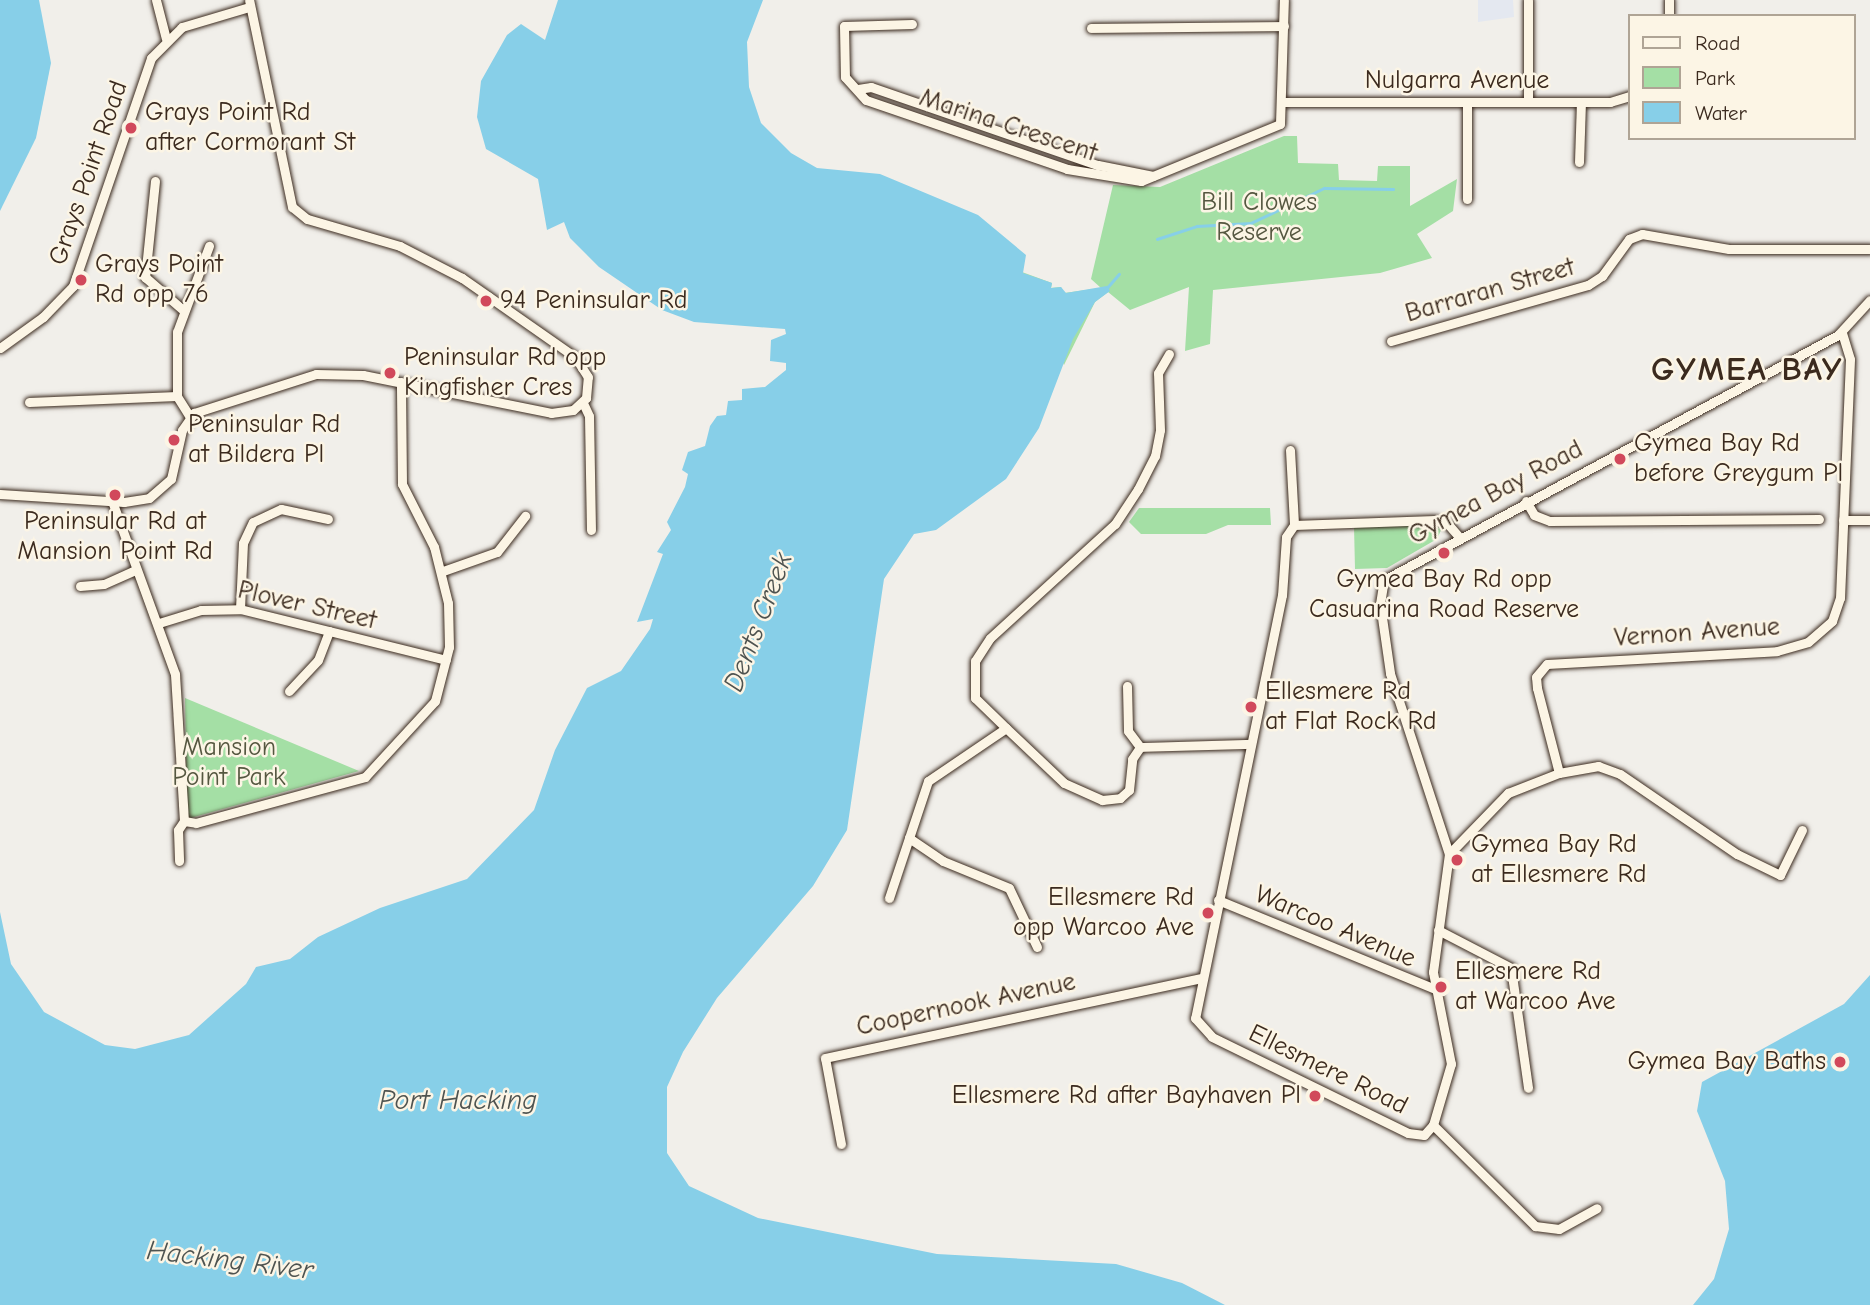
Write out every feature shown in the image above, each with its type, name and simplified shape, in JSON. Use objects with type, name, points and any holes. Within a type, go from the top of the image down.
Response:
[{"type":"street","points":[[156,0],[166,38],[182,27],[249,3],[292,207],[307,219],[415,253],[522,318],[581,363],[589,386],[583,403],[589,416],[591,530]]},
{"type":"street","name":"Marina Crescent","points":[[1153,176],[1098,165],[871,87],[858,89],[866,100],[1076,172],[1122,180],[1153,176],[1277,128],[1283,102],[1284,0]]},
{"type":"street","points":[[1528,0],[1528,101]]},
{"type":"street","points":[[858,89],[844,72],[844,26],[912,24]]},
{"type":"street","points":[[1091,28],[1284,26]]},
{"type":"street","name":"Grays Point Road","points":[[0,348],[43,317],[73,286],[151,58],[166,38]]},
{"type":"street","name":"Nulgarra Avenue","points":[[1283,102],[1581,102],[1629,96]]},
{"type":"street","points":[[1579,162],[1581,102]]},
{"type":"street","points":[[1467,103],[1467,199]]},
{"type":"street","points":[[155,181],[143,268],[152,287],[182,309]]},
{"type":"street","name":"Barraran Street","points":[[1391,341],[1588,285],[1629,239],[1642,234],[1729,249],[1870,248]]},
{"type":"street","points":[[190,416],[177,396],[182,309],[200,278],[209,246]]},
{"type":"street","name":"Gymea Bay Road","points":[[1449,853],[1390,673],[1380,594],[1391,574],[1842,332],[1870,300]]},
{"type":"street","name":"Vernon Avenue","points":[[1559,773],[1537,688],[1540,668],[1574,661],[1777,651],[1808,642],[1837,610],[1850,359],[1842,332]]},
{"type":"street","points":[[1140,747],[1132,759],[1129,790],[1120,798],[1102,800],[1064,783],[975,698],[975,661],[990,638],[1115,523],[1139,489],[1155,456],[1160,430],[1158,373],[1169,354]]},
{"type":"street","points":[[190,416],[263,388],[326,373],[401,382],[551,413],[583,403]]},
{"type":"street","points":[[184,821],[196,823],[370,774],[435,702],[451,632],[443,571],[402,484],[401,382]]},
{"type":"street","points":[[29,402],[177,396]]},
{"type":"street","points":[[0,494],[112,502],[149,498],[167,485],[190,416]]},
{"type":"street","name":"Ellesmere Road","points":[[1290,450],[1294,524],[1286,537],[1282,595],[1201,978],[1195,1018],[1203,1032],[1408,1133],[1424,1135],[1433,1125],[1451,1064],[1435,989],[1438,930],[1449,853]]},
{"type":"street","points":[[1526,501],[1539,519],[1550,521],[1819,519]]},
{"type":"street","points":[[112,502],[135,570],[159,623],[177,686],[184,821],[178,861]]},
{"type":"street","points":[[240,609],[243,543],[253,522],[281,509],[328,519]]},
{"type":"street","points":[[443,571],[497,552],[525,516]]},
{"type":"street","points":[[1294,524],[1435,520],[1447,523],[1459,537]]},
{"type":"street","points":[[1843,520],[1870,520]]},
{"type":"street","points":[[80,586],[104,584],[135,570]]},
{"type":"street","name":"Plover Street","points":[[159,623],[201,610],[240,609],[446,660]]},
{"type":"street","points":[[289,691],[320,657],[329,631]]},
{"type":"street","points":[[1126,686],[1128,731],[1140,747]]},
{"type":"street","points":[[889,898],[928,781],[1006,728]]},
{"type":"street","points":[[1140,747],[1250,744]]},
{"type":"street","points":[[1449,853],[1492,805],[1559,773],[1598,766],[1620,774],[1737,854],[1780,874],[1802,830]]},
{"type":"street","points":[[909,838],[943,861],[1009,888],[1037,947]]},
{"type":"street","name":"Warcoo Avenue","points":[[1219,900],[1435,989]]},
{"type":"street","points":[[1438,930],[1511,968],[1528,1088]]},
{"type":"street","name":"Coopernook Avenue","points":[[841,1144],[825,1058],[1201,978]]},
{"type":"street","points":[[1433,1125],[1535,1226],[1559,1230],[1597,1208]]},
{"type":"shaded area","points":[[1478,0],[1513,0],[1514,17],[1478,22]]},
{"type":"green space","name":"Bill Clowes Reserve","points":[[1284,136],[1297,136],[1298,163],[1338,164],[1339,180],[1377,181],[1378,166],[1410,166],[1410,206],[1457,179],[1453,211],[1417,234],[1432,258],[1380,273],[1213,290],[1210,344],[1185,351],[1189,287],[1130,310],[1108,292],[1095,302],[1064,365],[1022,272],[1052,283],[1051,288],[1061,287],[1064,293],[1101,288],[1091,279],[1113,185],[1160,187]]},
{"type":"green space","points":[[1139,508],[1270,508],[1271,525],[1228,525],[1206,534],[1141,534],[1129,522]]},
{"type":"green space","points":[[1436,525],[1441,530],[1437,539],[1387,568],[1355,569],[1354,526]]},
{"type":"green space","name":"Mansion Point Park","points":[[185,698],[359,771],[187,819]]},
{"type":"water","points":[[0,0],[39,0],[51,63],[36,138],[0,211]]},
{"type":"water","name":"Port Hacking","points":[[558,0],[763,0],[747,42],[749,87],[761,123],[791,153],[817,168],[880,174],[978,215],[1026,255],[1023,273],[1052,283],[1051,288],[1061,287],[1066,293],[1107,286],[1110,291],[1095,302],[1073,339],[1039,428],[1006,479],[936,530],[914,534],[884,579],[847,830],[813,886],[717,998],[683,1052],[667,1087],[667,1153],[689,1186],[758,1218],[937,1254],[1116,1264],[1182,1283],[1225,1305],[0,1305],[0,912],[11,964],[44,1012],[105,1045],[135,1049],[189,1035],[246,984],[256,967],[290,959],[318,937],[380,908],[467,879],[534,810],[555,750],[587,688],[621,671],[650,629],[653,619],[637,622],[663,554],[657,552],[671,530],[667,522],[685,487],[688,474],[682,470],[688,452],[705,446],[710,426],[717,416],[726,415],[728,401],[742,400],[742,389],[765,387],[786,370],[786,363],[770,361],[771,340],[786,334],[785,329],[694,322],[662,310],[599,267],[570,238],[564,222],[547,230],[538,179],[486,149],[477,117],[481,81],[507,35],[521,24],[545,40]]},
{"type":"water","points":[[1870,975],[1870,1305],[1693,1305],[1714,1279],[1729,1229],[1725,1181],[1697,1111],[1702,1082],[1844,1004]]},
{"type":"waterway","points":[[1157,239],[1197,226],[1251,223],[1324,188],[1393,189]]},
{"type":"waterway","points":[[1105,290],[1119,274]]},
{"type":"place","name":"Grays Point Rd after Cormorant St","points":[[131,128]]},
{"type":"place","name":"Grays Point Rd opp 76","points":[[81,280]]},
{"type":"place","name":"94 Peninsular Rd","points":[[486,301]]},
{"type":"place","name":"Peninsular Rd opp Kingfisher Cres","points":[[390,373]]},
{"type":"place","name":"Peninsular Rd at Bildera Pl","points":[[174,440]]},
{"type":"place","name":"Gymea Bay Rd before Greygum Pl","points":[[1620,459]]},
{"type":"place","name":"Peninsular Rd at Mansion Point Rd","points":[[115,495]]},
{"type":"place","name":"Gymea Bay Rd opp Casuarina Road Reserve","points":[[1444,553]]},
{"type":"place","name":"Ellesmere Rd at Flat Rock Rd","points":[[1251,707]]},
{"type":"place","name":"Gymea Bay Rd at Ellesmere Rd","points":[[1457,860]]},
{"type":"place","name":"Ellesmere Rd opp Warcoo Ave","points":[[1208,913]]},
{"type":"place","name":"Ellesmere Rd at Warcoo Ave","points":[[1441,987]]},
{"type":"place","name":"Gymea Bay Baths","points":[[1840,1062]]},
{"type":"place","name":"Ellesmere Rd after Bayhaven Pl","points":[[1315,1096]]},
{"type":"district","name":"GYMEA BAY","points":[[1747,370]]},
{"type":"water label","name":"Dents Creek","points":[[758,622]]},
{"type":"water label","name":"Hacking River","points":[[230,1260]]}]
